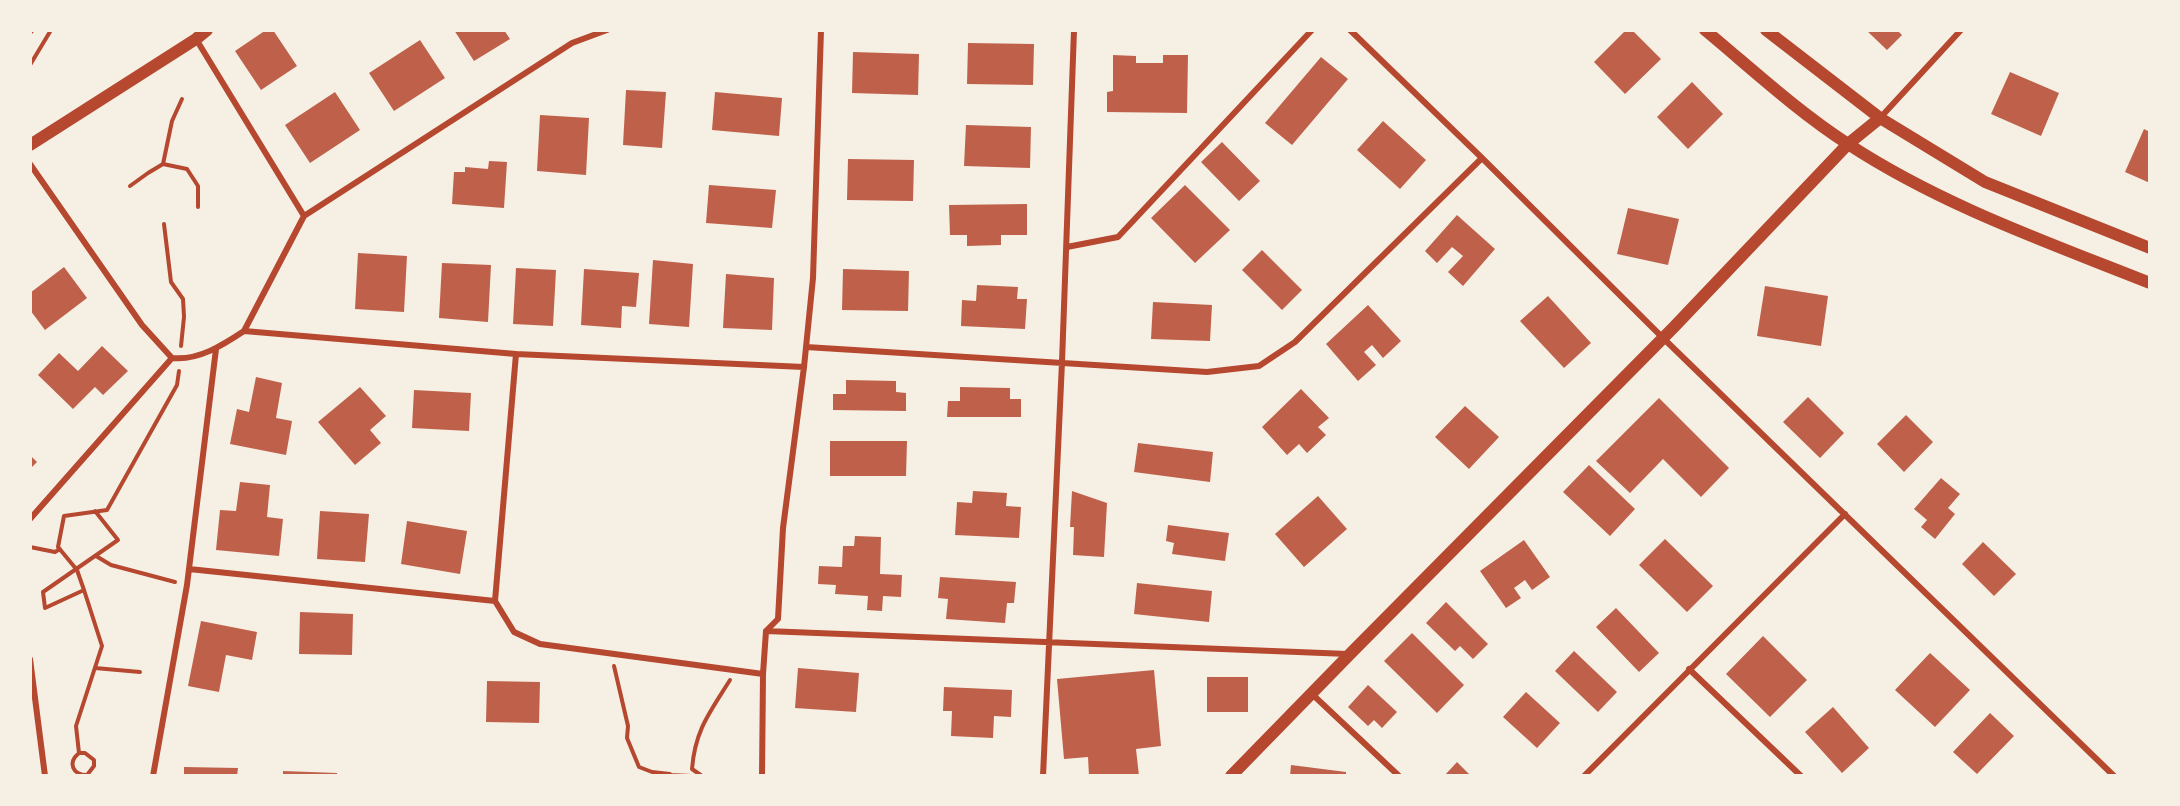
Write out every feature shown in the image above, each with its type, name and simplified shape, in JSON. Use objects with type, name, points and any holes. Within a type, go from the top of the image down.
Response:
[{"type":"main road","points":[[30,145],[207,30]]},
{"type":"main road","points":[[1705,30],[1777,90],[1848,144],[1905,178],[1972,212],[2150,284]]},
{"type":"main road","points":[[1766,30],[1880,118],[1985,182],[2150,248]]},
{"type":"main road","points":[[1231,776],[1349,654],[1663,339],[1848,144],[1880,118]]},
{"type":"street","points":[[30,164],[142,325],[172,358],[180,359],[216,349],[244,332],[304,216],[572,43],[608,30]]},
{"type":"street","points":[[762,776],[763,674],[766,631],[778,619],[783,528],[813,278],[821,30]]},
{"type":"street","points":[[1043,776],[1051,644],[1074,30]]},
{"type":"street","points":[[1067,247],[1118,237],[1312,30]]},
{"type":"street","points":[[1350,30],[1663,339],[2114,776]]},
{"type":"street","points":[[1880,118],[1961,30]]},
{"type":"street","points":[[196,39],[304,216]]},
{"type":"street","points":[[806,347],[1207,372],[1259,366],[1295,342],[1482,158]]},
{"type":"street","points":[[244,332],[516,354],[804,367]]},
{"type":"street","points":[[153,776],[188,585],[216,349]]},
{"type":"street","points":[[516,354],[495,601],[514,632],[540,644],[763,674]]},
{"type":"street","points":[[30,519],[172,358]]},
{"type":"street","points":[[1584,776],[1845,513]]},
{"type":"street","points":[[189,569],[495,601]]},
{"type":"street","points":[[766,631],[1349,654]]},
{"type":"street","points":[[30,659],[45,776]]},
{"type":"street","points":[[1689,669],[1801,776]]},
{"type":"street","points":[[1312,693],[1399,776]]},
{"type":"path","points":[[30,65],[51,30]]},
{"type":"path","points":[[163,164],[172,121],[182,99]]},
{"type":"path","points":[[130,186],[163,164],[187,169],[198,186],[198,207]]},
{"type":"path","points":[[164,225],[171,282],[183,299],[184,317],[180,351]]},
{"type":"path","points":[[79,753],[76,726],[102,646],[77,570],[58,547],[64,516],[107,510],[177,384]]},
{"type":"path","points":[[84,590],[45,608],[43,592],[118,540],[95,511]]},
{"type":"path","points":[[30,547],[55,552],[60,549]]},
{"type":"path","points":[[96,556],[111,565],[188,585]]},
{"type":"path","points":[[610,654],[628,726],[627,738],[639,767],[652,772],[692,776]]},
{"type":"path","points":[[95,668],[140,672]]},
{"type":"path","points":[[702,776],[692,769],[693,747],[709,711],[737,670]]},
{"type":"path","points":[[79,753],[85,753],[94,760],[94,766],[87,775],[80,775],[74,771],[72,764],[79,753]]},
{"type":"building","points":[[266,30],[273,30],[297,66],[261,90],[235,51]]},
{"type":"building","points":[[454,30],[504,30],[510,39],[474,61]]},
{"type":"building","points":[[1626,30],[1632,30],[1661,59],[1625,94],[1594,62]]},
{"type":"building","points":[[1866,30],[1897,30],[1902,35],[1887,50]]},
{"type":"building","points":[[420,40],[445,78],[394,111],[369,73]]},
{"type":"building","points":[[968,43],[1034,44],[1033,85],[967,84]]},
{"type":"building","points":[[853,52],[919,54],[918,95],[852,93]]},
{"type":"building","points":[[1113,55],[1136,56],[1136,63],[1163,63],[1163,55],[1188,55],[1187,113],[1107,112],[1107,92],[1113,91]]},
{"type":"building","points":[[1321,57],[1348,79],[1292,145],[1265,123]]},
{"type":"building","points":[[2010,72],[2059,93],[2041,136],[1991,114]]},
{"type":"building","points":[[1692,82],[1723,114],[1688,149],[1657,117]]},
{"type":"building","points":[[626,90],[666,92],[662,148],[623,145]]},
{"type":"building","points":[[335,92],[360,130],[310,163],[285,125]]},
{"type":"building","points":[[715,92],[782,98],[779,136],[712,130]]},
{"type":"building","points":[[540,115],[589,118],[586,175],[537,171]]},
{"type":"building","points":[[1383,121],[1426,160],[1400,189],[1357,150]]},
{"type":"building","points":[[966,125],[1031,127],[1030,168],[964,166]]},
{"type":"building","points":[[2144,129],[2150,132],[2150,183],[2125,172]]},
{"type":"building","points":[[1222,142],[1260,181],[1239,201],[1201,162]]},
{"type":"building","points":[[848,159],[914,160],[913,201],[847,200]]},
{"type":"building","points":[[489,161],[507,162],[504,208],[452,204],[454,172],[465,172],[465,167],[488,169]]},
{"type":"building","points":[[709,185],[776,190],[772,228],[706,223]]},
{"type":"building","points":[[1185,185],[1230,230],[1195,263],[1151,218]]},
{"type":"building","points":[[1027,204],[1027,235],[1001,235],[1001,245],[967,246],[967,235],[950,235],[949,205]]},
{"type":"building","points":[[1628,208],[1679,219],[1668,265],[1617,254]]},
{"type":"building","points":[[1457,215],[1495,249],[1463,286],[1448,272],[1463,256],[1452,247],[1437,263],[1425,251]]},
{"type":"building","points":[[1262,250],[1302,290],[1282,310],[1242,270]]},
{"type":"building","points":[[358,253],[407,256],[404,312],[355,309]]},
{"type":"building","points":[[653,260],[693,264],[689,327],[649,324]]},
{"type":"building","points":[[442,263],[491,265],[488,322],[439,318]]},
{"type":"building","points":[[64,267],[87,298],[45,330],[30,310],[30,293]]},
{"type":"building","points":[[516,268],[556,270],[553,326],[513,324]]},
{"type":"building","points":[[584,269],[639,273],[636,307],[622,306],[621,328],[581,325]]},
{"type":"building","points":[[843,269],[909,271],[908,311],[842,310]]},
{"type":"building","points":[[726,274],[774,278],[772,330],[723,328]]},
{"type":"building","points":[[977,285],[1018,287],[1017,299],[1027,299],[1025,329],[961,326],[962,300],[976,301]]},
{"type":"building","points":[[1765,286],[1828,296],[1821,346],[1757,336]]},
{"type":"building","points":[[1548,296],[1591,343],[1564,368],[1520,321]]},
{"type":"building","points":[[1153,302],[1212,305],[1210,341],[1151,339]]},
{"type":"building","points":[[1368,305],[1401,341],[1383,358],[1372,345],[1364,352],[1376,365],[1358,381],[1326,344]]},
{"type":"building","points":[[102,346],[128,371],[103,395],[95,387],[73,409],[38,375],[59,353],[78,371]]},
{"type":"building","points":[[256,377],[282,383],[276,418],[292,421],[286,455],[230,444],[237,409],[249,412]]},
{"type":"building","points":[[846,380],[896,381],[896,392],[906,393],[906,411],[833,410],[833,394],[846,394]]},
{"type":"building","points":[[360,387],[386,416],[370,430],[381,443],[355,465],[318,422]]},
{"type":"building","points":[[960,387],[1010,388],[1010,399],[1021,399],[1021,417],[947,417],[948,401],[960,401]]},
{"type":"building","points":[[1301,389],[1329,418],[1318,427],[1326,435],[1307,453],[1299,444],[1287,455],[1262,427]]},
{"type":"building","points":[[414,390],[471,393],[469,431],[412,428]]},
{"type":"building","points":[[1808,397],[1844,433],[1820,458],[1783,422]]},
{"type":"building","points":[[1659,398],[1729,468],[1701,497],[1663,459],[1630,493],[1596,461]]},
{"type":"building","points":[[1465,406],[1499,437],[1469,469],[1435,437]]},
{"type":"building","points":[[1906,415],[1933,442],[1904,472],[1877,444]]},
{"type":"building","points":[[830,441],[907,441],[906,476],[830,476]]},
{"type":"building","points":[[1138,443],[1213,452],[1210,482],[1134,472]]},
{"type":"building","points":[[30,455],[37,462],[30,469]]},
{"type":"building","points":[[1589,465],[1635,509],[1610,536],[1563,492]]},
{"type":"building","points":[[1941,478],[1960,494],[1948,508],[1955,514],[1935,539],[1921,527],[1927,520],[1914,509]]},
{"type":"building","points":[[240,482],[270,485],[267,517],[283,519],[279,556],[216,550],[220,510],[236,511]]},
{"type":"building","points":[[973,491],[1007,493],[1006,506],[1021,507],[1019,538],[955,535],[957,502],[972,503]]},
{"type":"building","points":[[1072,491],[1107,503],[1104,557],[1073,555],[1074,527],[1070,527]]},
{"type":"building","points":[[1318,496],[1347,529],[1304,567],[1275,534]]},
{"type":"building","points":[[320,511],[369,514],[365,562],[317,559]]},
{"type":"building","points":[[407,521],[467,531],[460,574],[401,564]]},
{"type":"building","points":[[1168,525],[1229,533],[1225,561],[1172,554],[1174,543],[1166,541]]},
{"type":"building","points":[[855,536],[881,537],[880,574],[902,575],[901,597],[883,596],[882,611],[867,610],[868,596],[835,594],[836,585],[818,584],[819,566],[842,567],[843,546],[854,546]]},
{"type":"building","points":[[1665,539],[1713,586],[1687,612],[1639,565]]},
{"type":"building","points":[[1524,540],[1550,577],[1532,590],[1525,580],[1514,588],[1521,598],[1506,608],[1480,571]]},
{"type":"building","points":[[1983,542],[2016,574],[1994,596],[1962,564]]},
{"type":"building","points":[[940,577],[1016,582],[1014,603],[1007,603],[1005,623],[946,619],[948,599],[938,598]]},
{"type":"building","points":[[1137,583],[1212,591],[1209,622],[1134,614]]},
{"type":"building","points":[[1446,602],[1488,644],[1473,659],[1460,646],[1455,651],[1426,623]]},
{"type":"building","points":[[1616,608],[1659,653],[1639,672],[1596,627]]},
{"type":"building","points":[[300,612],[353,614],[352,655],[299,654]]},
{"type":"building","points":[[201,621],[257,632],[252,660],[226,655],[219,692],[188,686]]},
{"type":"building","points":[[1412,633],[1464,685],[1437,713],[1384,661]]},
{"type":"building","points":[[1763,636],[1807,680],[1770,717],[1726,674]]},
{"type":"building","points":[[1574,651],[1617,692],[1598,712],[1555,671]]},
{"type":"building","points":[[1930,653],[1970,690],[1935,727],[1895,690]]},
{"type":"building","points":[[798,668],[859,673],[856,712],[795,708]]},
{"type":"building","points":[[1154,670],[1161,746],[1136,749],[1139,776],[1089,776],[1088,757],[1064,759],[1057,679]]},
{"type":"building","points":[[1207,677],[1248,677],[1248,712],[1207,712]]},
{"type":"building","points":[[487,681],[540,682],[539,723],[486,722]]},
{"type":"building","points":[[1368,685],[1397,712],[1382,728],[1374,720],[1368,726],[1348,707]]},
{"type":"building","points":[[944,687],[1012,690],[1011,717],[994,716],[993,738],[951,736],[952,711],[943,711]]},
{"type":"building","points":[[1526,692],[1560,723],[1537,748],[1503,717]]},
{"type":"building","points":[[1833,707],[1869,748],[1842,773],[1805,732]]},
{"type":"building","points":[[1990,713],[2014,736],[1977,774],[1953,752]]},
{"type":"building","points":[[1457,762],[1471,776],[1444,776]]},
{"type":"building","points":[[1291,765],[1346,772],[1346,776],[1290,776]]},
{"type":"building","points":[[184,767],[238,768],[237,776],[184,776]]},
{"type":"building","points":[[283,771],[337,773],[337,776],[283,776]]}]
